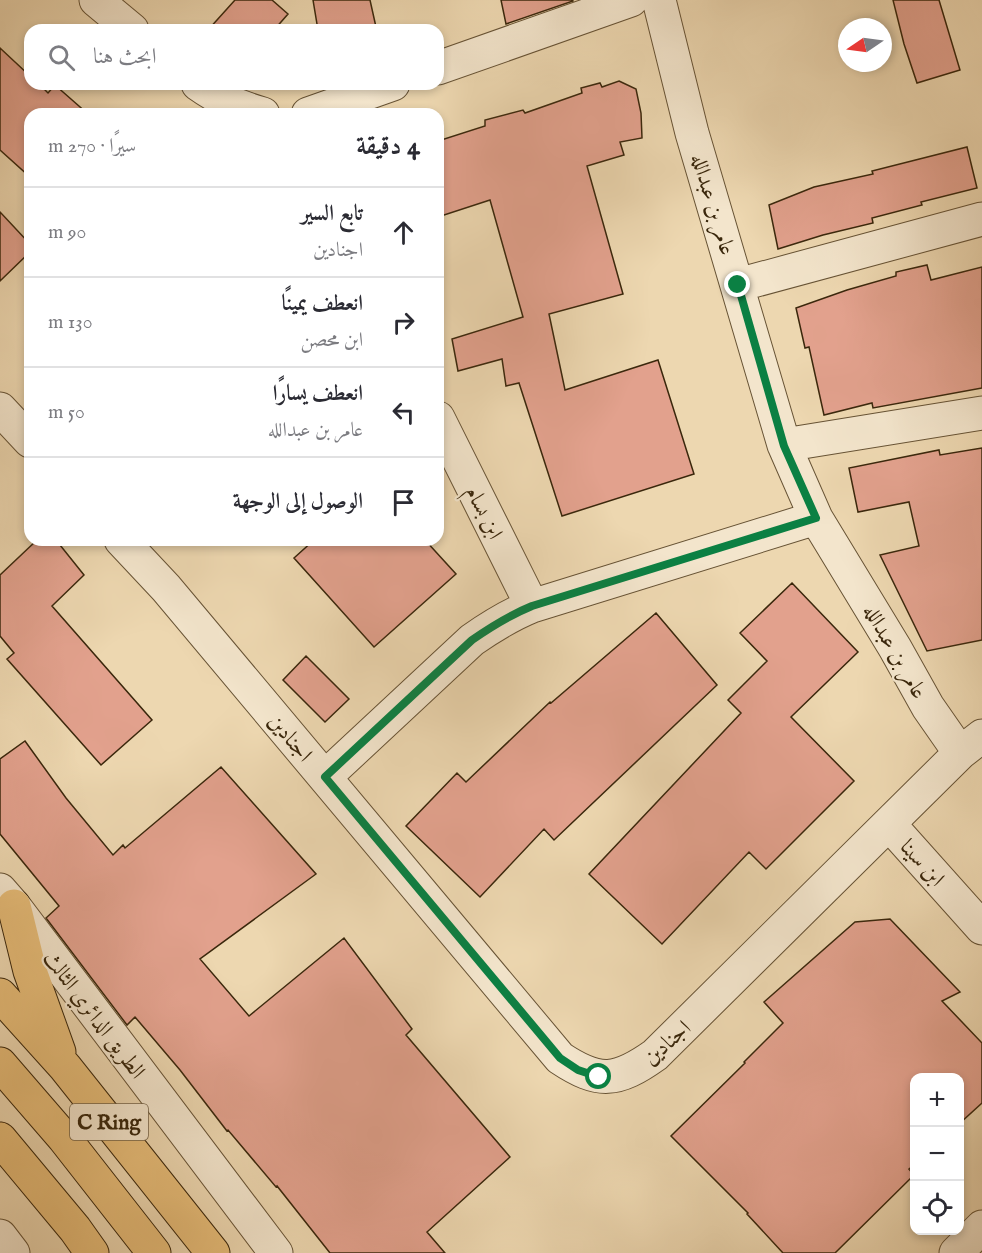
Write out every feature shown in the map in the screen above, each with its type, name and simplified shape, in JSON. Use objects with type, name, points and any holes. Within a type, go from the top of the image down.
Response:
[{"type":"highway","points":[[7,898],[30,971],[65,1067]]},
{"type":"highway","name":"C Ring","points":[[0,995],[65,1067],[213,1253]]},
{"type":"highway","points":[[0,1064],[64,1138],[154,1253]]},
{"type":"highway","points":[[0,1139],[84,1241]]},
{"type":"highway","points":[[0,1175],[84,1241]]},
{"type":"street","points":[[96,0],[125,24]]},
{"type":"street","points":[[444,66],[631,0]]},
{"type":"street","name":"عامر بن عبدالله","points":[[659,0],[692,133],[784,446],[816,518],[928,707],[971,744]]},
{"type":"street","points":[[207,90],[244,108]]},
{"type":"street","points":[[325,108],[376,90]]},
{"type":"street","points":[[738,285],[982,219]]},
{"type":"street","points":[[0,409],[24,435]]},
{"type":"street","points":[[784,446],[982,413]]},
{"type":"street","name":"ابن بسام","points":[[444,430],[532,606]]},
{"type":"street","points":[[325,777],[472,640],[502,620],[532,606],[816,518]]},
{"type":"street","name":"اجنادين","points":[[128,546],[166,588],[560,1058],[578,1070],[599,1077],[621,1074],[655,1055],[971,744]]},
{"type":"street","name":"ابن سينا","points":[[889,824],[982,928]]},
{"type":"street","name":"الطريق الدائري الثالث","points":[[7,898],[276,1253]]},
{"type":"street","points":[[956,1253],[982,1227]]},
{"type":"street","points":[[0,1236],[13,1253]]},
{"type":"building","points":[[235,0],[272,0],[288,14],[279,24],[213,24]]},
{"type":"building","points":[[313,0],[370,0],[375,24],[317,24]]},
{"type":"building","points":[[501,0],[572,0],[573,1],[506,24]]},
{"type":"building","points":[[893,0],[939,0],[960,70],[917,83]]},
{"type":"building","points":[[0,48],[24,70],[24,90],[45,90],[48,93],[51,90],[61,90],[81,108],[24,108],[24,172],[0,150]]},
{"type":"building","points":[[619,81],[636,89],[641,113],[642,138],[620,142],[624,155],[587,166],[623,294],[549,314],[565,390],[658,360],[694,474],[562,516],[519,383],[506,386],[502,359],[458,371],[452,339],[523,317],[490,200],[444,215],[444,139],[485,126],[485,120],[523,110],[525,113],[582,93],[581,88],[600,83],[602,87]]},
{"type":"building","points":[[967,147],[977,188],[921,202],[922,205],[872,218],[873,223],[778,249],[769,205],[814,187],[873,174],[872,171]]},
{"type":"building","points":[[0,212],[24,238],[24,258],[0,281]]},
{"type":"building","points":[[927,265],[931,280],[982,267],[982,388],[873,408],[872,403],[824,415],[809,347],[805,348],[796,308],[896,276],[896,272]]},
{"type":"building","points":[[982,448],[982,640],[927,651],[880,555],[919,546],[909,502],[858,512],[849,468],[939,450],[940,455]]},
{"type":"building","points":[[31,546],[61,546],[84,575],[52,606],[152,720],[101,765],[7,659],[14,653],[0,636],[0,575]]},
{"type":"building","points":[[307,546],[430,546],[456,574],[374,647],[294,558]]},
{"type":"building","points":[[792,583],[858,652],[791,717],[854,781],[766,869],[749,852],[662,944],[589,874],[741,713],[728,700],[767,661],[740,633]]},
{"type":"building","points":[[656,613],[717,685],[554,840],[544,829],[480,897],[406,826],[457,773],[466,782],[550,702]]},
{"type":"building","points":[[306,656],[349,699],[325,722],[283,680]]},
{"type":"building","points":[[25,741],[66,798],[113,855],[123,845],[125,848],[221,767],[316,874],[200,959],[249,1016],[344,938],[412,1029],[406,1035],[510,1157],[427,1232],[445,1253],[330,1253],[277,1186],[227,1131],[135,1017],[127,1025],[46,918],[59,906],[0,834],[0,759]]},
{"type":"building","points":[[890,919],[960,992],[942,1001],[982,1043],[982,1103],[964,1119],[964,1073],[910,1073],[910,1179],[835,1253],[783,1253],[748,1213],[671,1136],[783,1023],[764,1002],[855,922]]},
{"type":"route","points":[[599,1077],[578,1070],[560,1058],[325,777],[472,640],[512,615],[532,606],[816,518],[784,446],[738,285]]}]
